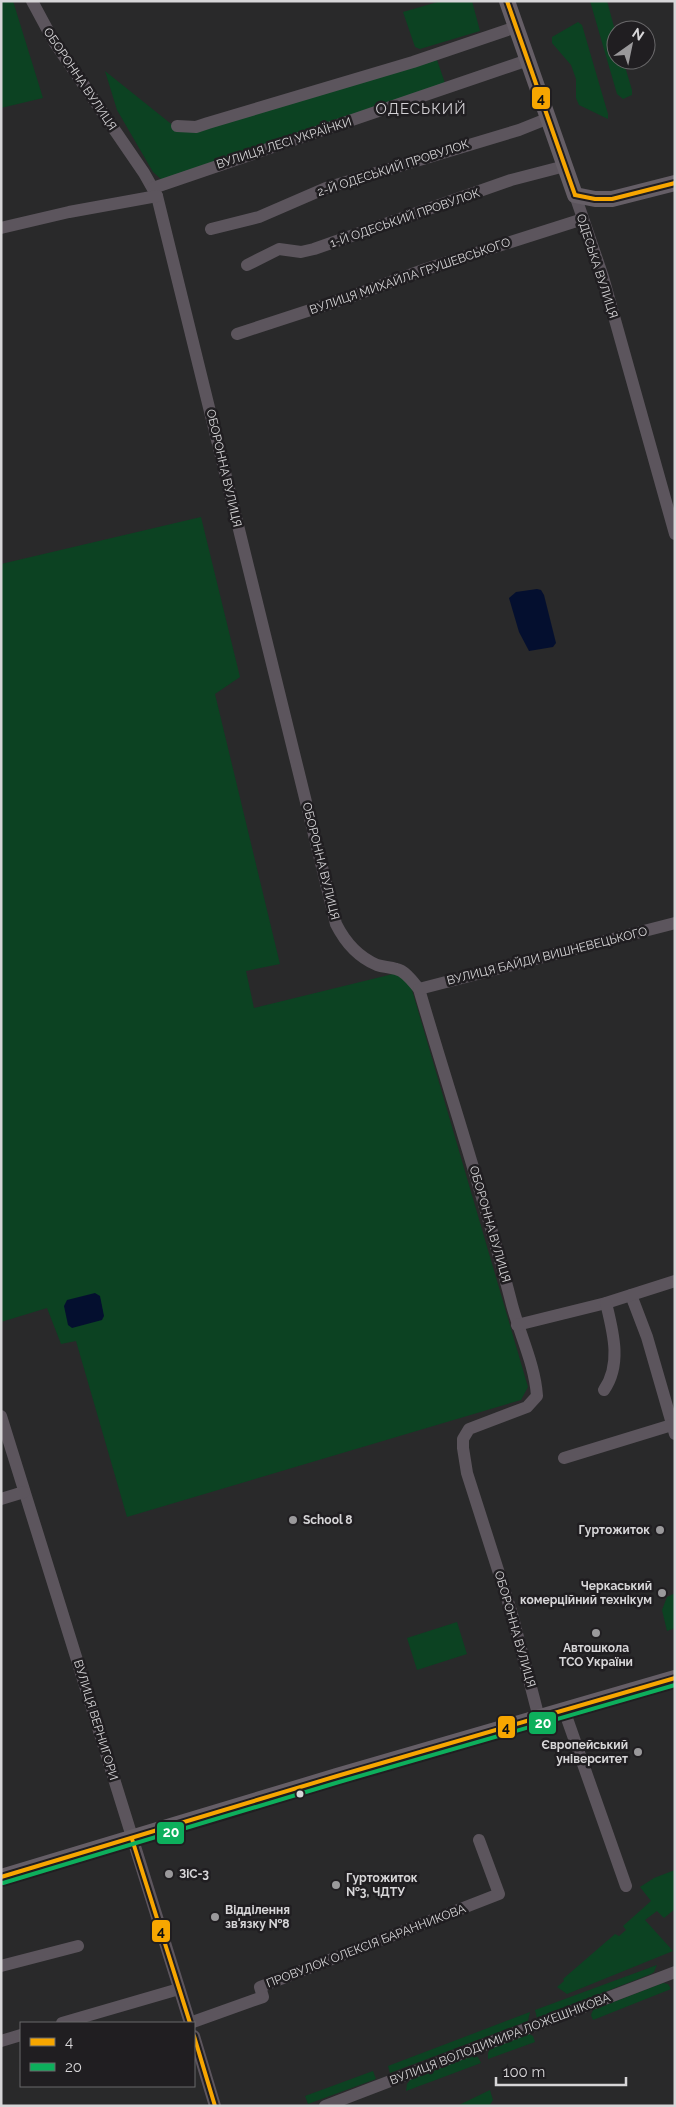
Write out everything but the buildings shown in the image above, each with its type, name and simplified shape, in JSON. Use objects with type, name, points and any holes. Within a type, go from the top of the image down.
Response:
[{"type":"main road","name":"ОДЕСЬКА ВУЛИЦЯ","points":[[507,1],[575,195]]},
{"type":"main road","points":[[575,195],[595,199],[612,199],[675,182]]},
{"type":"main road","points":[[1,1877],[337,1776],[675,1678]]},
{"type":"street","name":"ОБОРОННА ВУЛИЦЯ","points":[[32,1],[52,40],[155,192],[336,924],[342,936],[360,955],[378,965],[399,969],[419,989],[491,1224],[518,1325],[536,1381],[537,1396],[527,1408],[469,1429],[463,1439],[463,1448],[467,1473],[512,1614],[539,1718]]},
{"type":"street","points":[[177,126],[196,127],[412,62],[516,27]]},
{"type":"street","name":"ВУЛИЦЯ ЛЕСІ УКРАЇНКИ","points":[[1,228],[155,192],[528,60]]},
{"type":"street","name":"2-Й ОДЕСЬКИЙ ПРОВУЛОК","points":[[211,229],[259,217],[326,188],[520,130],[549,118]]},
{"type":"street","name":"1-Й ОДЕСЬКИЙ ПРОВУЛОК","points":[[246,266],[275,250],[301,252],[314,249],[511,180],[565,166]]},
{"type":"street","name":"ОДЕСЬКА ВУЛИЦЯ","points":[[575,195],[603,277],[675,534]]},
{"type":"street","name":"ВУЛИЦЯ МИХАЙЛА ГРУШЕВСЬКОГО","points":[[238,334],[347,298],[426,269],[583,219]]},
{"type":"street","name":"ВУЛИЦЯ БАЙДИ ВИШНЕВЕЦЬКОГО","points":[[419,989],[675,923]]},
{"type":"street","points":[[518,1325],[606,1303],[674,1282]]},
{"type":"street","points":[[564,1458],[674,1428],[647,1337],[631,1295]]},
{"type":"street","points":[[604,1390],[613,1374],[615,1351],[606,1303]]},
{"type":"street","name":"ВУЛИЦЯ ВЕРНИГОРИ","points":[[1,1416],[190,2022]]},
{"type":"street","points":[[1,1499],[24,1492]]},
{"type":"street","points":[[564,1710],[626,1886]]},
{"type":"street","name":"ПРОВУЛОК ОЛЕКСІЯ БАРАННИКОВА","points":[[193,2022],[263,1997],[260,1987],[499,1894],[479,1840]]},
{"type":"street","points":[[1,1966],[78,1946]]},
{"type":"street","name":"ВУЛИЦЯ ВОЛОДИМИРА ЛОЖЕШНІКОВА","points":[[325,2106],[675,1972]]},
{"type":"street","points":[[65,2022],[179,1989]]},
{"type":"street","points":[[1,2041],[20,2035]]},
{"type":"street","points":[[195,2039],[216,2106]]},
{"type":"green space","points":[[1,1],[13,1],[43,98],[1,108]]},
{"type":"green space","points":[[441,1],[472,1],[480,31],[420,49],[415,47],[403,12]]},
{"type":"green space","points":[[590,1],[607,1],[612,20],[606,20],[606,56]]},
{"type":"green space","points":[[578,22],[582,25],[608,119],[579,105],[576,98],[576,79],[571,65],[552,43],[552,37]]},
{"type":"green space","points":[[436,57],[446,86],[162,180],[153,172],[117,110],[105,71],[175,127]]},
{"type":"green space","points":[[610,70],[626,70],[632,95],[623,99],[617,94]]},
{"type":"green space","points":[[201,517],[240,677],[215,694],[280,964],[246,971],[254,1008],[397,973],[410,983],[528,1387],[521,1400],[127,1517],[76,1341],[61,1344],[47,1308],[1,1322],[1,564]]},
{"type":"green space","points":[[675,1593],[675,1628],[667,1631],[662,1610],[667,1597]]},
{"type":"green space","points":[[457,1622],[467,1654],[417,1670],[407,1638]]},
{"type":"green space","points":[[675,1870],[675,1909],[664,1918],[657,1911],[645,1920],[673,1951],[567,1994],[557,1987],[564,1981],[563,1979],[615,1934],[619,1936],[626,1930],[623,1926],[651,1901],[640,1887],[654,1878]]},
{"type":"green space","points":[[657,1965],[651,1974],[537,2018],[535,2010]]},
{"type":"green space","points":[[663,1983],[668,1984],[671,1989],[593,2020],[591,2015],[593,2010]]},
{"type":"green space","points":[[530,2012],[528,2021],[390,2073],[388,2066]]},
{"type":"green space","points":[[529,2034],[533,2036],[535,2042],[488,2059],[490,2049]]},
{"type":"green space","points":[[474,2055],[478,2057],[481,2063],[406,2091],[407,2084],[411,2079]]},
{"type":"green space","points":[[373,2071],[376,2079],[308,2104],[305,2096]]},
{"type":"green space","points":[[490,2090],[493,2100],[489,2106],[457,2106]]},
{"type":"water","points":[[541,590],[544,595],[556,643],[553,647],[529,651],[519,632],[509,598],[516,592]]},
{"type":"water","points":[[95,1293],[100,1296],[104,1316],[102,1320],[72,1328],[68,1325],[64,1306],[67,1300]]},
{"type":"transit line","name":"4","points":[[507,1],[575,195]]},
{"type":"transit line","name":"4","points":[[575,195],[595,199],[612,199],[675,183]]},
{"type":"transit line","name":"4","points":[[1,1877],[337,1776],[675,1678]]},
{"type":"transit line","name":"20","points":[[3,1883],[339,1782],[675,1685]]},
{"type":"transit line","name":"4","points":[[132,1839],[190,2022]]},
{"type":"transit line","name":"4","points":[[195,2039],[215,2106]]},
{"type":"place","name":"School 8","points":[[293,1520]]},
{"type":"place","name":"Гуртожиток","points":[[660,1530]]},
{"type":"place","name":"Черкаський комерційний технікум","points":[[662,1593]]},
{"type":"place","name":"Автошкола ТСО України","points":[[596,1633]]},
{"type":"place","name":"Європейський університет","points":[[638,1752]]},
{"type":"place","name":"ЗіС-3","points":[[169,1874]]},
{"type":"place","name":"Гуртожиток №3, ЧДТУ","points":[[336,1885]]},
{"type":"place","name":"Відділення зв'язку №8","points":[[215,1917]]},
{"type":"district","name":"ОДЕСЬКИЙ","points":[[421,109]]}]
